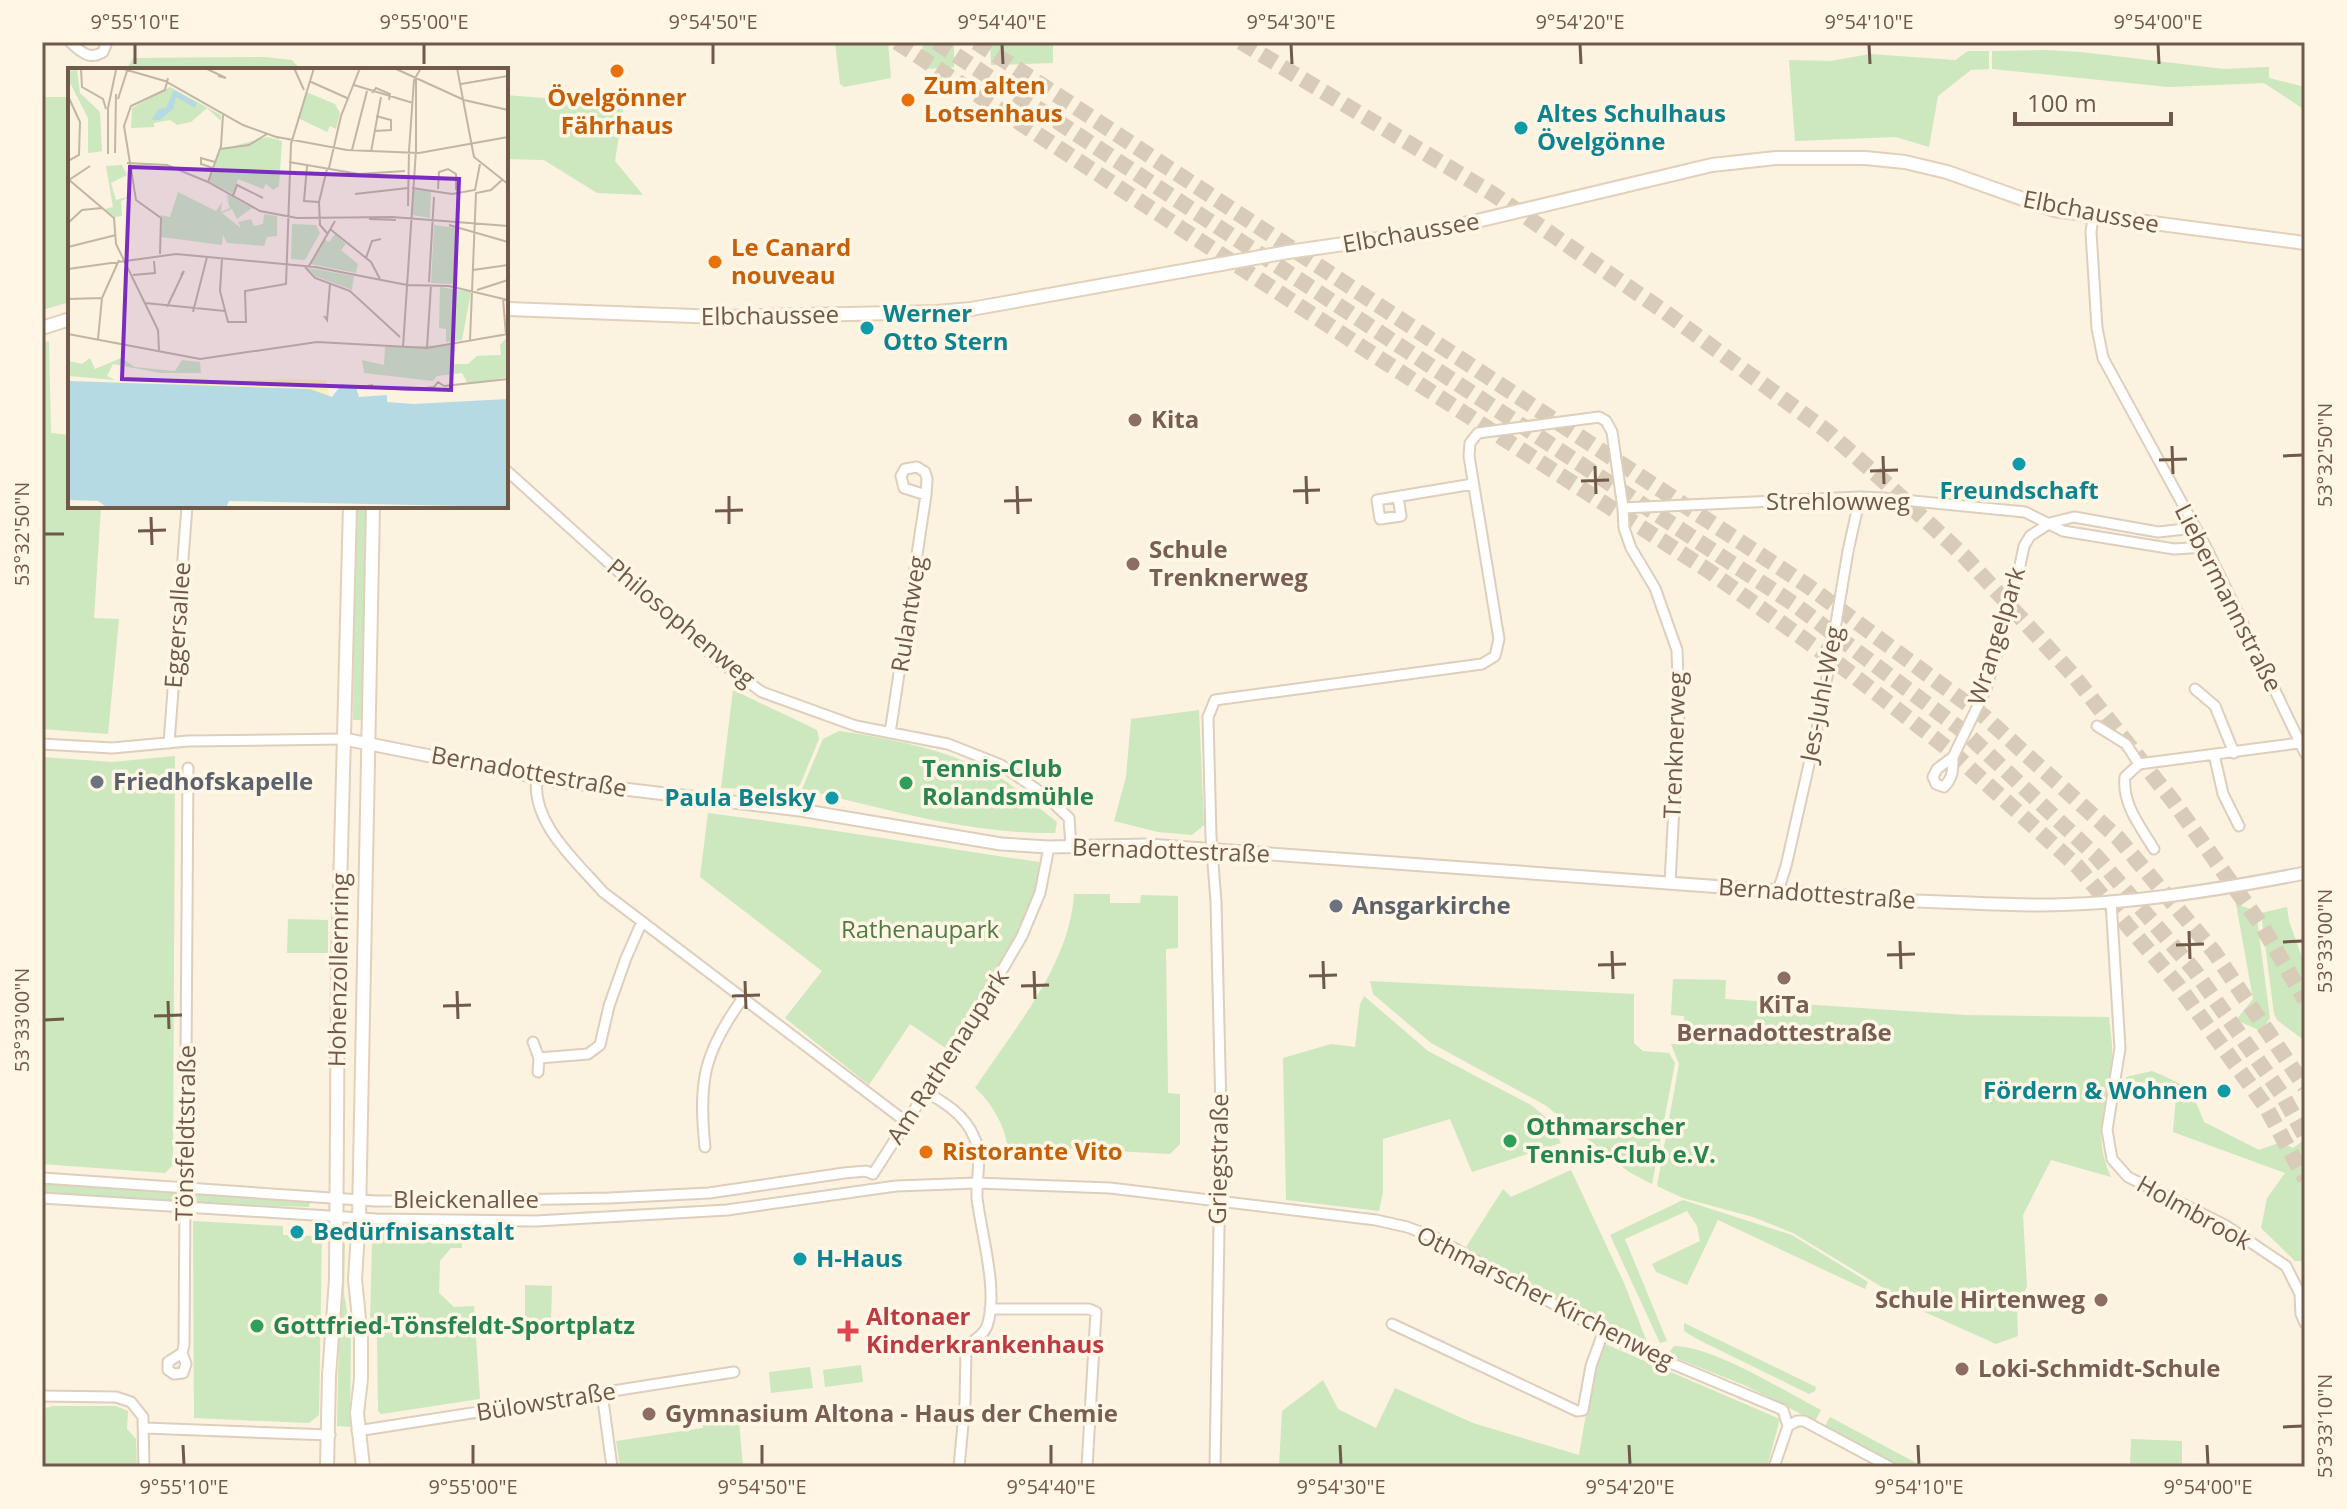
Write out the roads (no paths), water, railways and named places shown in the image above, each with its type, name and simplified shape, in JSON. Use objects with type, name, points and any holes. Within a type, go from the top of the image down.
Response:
[{"type":"main road","name":"Elbchaussee","points":[[508,309],[720,317],[971,309],[1288,252],[1435,231],[1690,170],[1764,159],[1865,158],[1905,162],[1958,176],[2046,208],[2093,217],[2305,243]]},
{"type":"main road","points":[[42,328],[68,320]]},
{"type":"main road","name":"Hohenzollernring","points":[[327,1467],[336,1280],[338,966],[350,508]]},
{"type":"main road","name":"Hohenzollernring","points":[[363,1467],[357,1431],[361,1339],[355,1279],[359,1218],[373,508]]},
{"type":"main road","points":[[330,1435],[357,1431]]},
{"type":"street","points":[[70,42],[90,56],[103,52],[107,42]]},
{"type":"street","name":"Liebermannstraße","points":[[2093,217],[2091,232],[2097,328],[2103,358],[2206,547],[2305,753]]},
{"type":"street","name":"Trenknerweg","points":[[1212,851],[1208,717],[1215,700],[1482,664],[1495,656],[1499,639],[1473,484],[1470,443],[1478,433],[1599,417],[1606,421],[1612,432],[1624,528],[1631,548],[1655,588],[1677,650],[1679,712],[1670,883]]},
{"type":"street","name":"Philosophenweg","points":[[508,472],[683,630],[762,692],[836,720],[948,744],[1001,765],[1045,795],[1069,818],[1071,846]]},
{"type":"street","points":[[1398,497],[1473,484]]},
{"type":"street","name":"Rulantweg","points":[[890,733],[926,495]]},
{"type":"street","name":"Strehlowweg","points":[[1623,508],[1860,497],[2025,512],[2063,531],[2174,549],[2206,547]]},
{"type":"street","name":"Jes-Juhl-Weg","points":[[1778,891],[1822,707],[1860,497]]},
{"type":"street","name":"Eggersallee","points":[[169,743],[187,508]]},
{"type":"street","name":"Strehlowweg","points":[[2050,523],[2074,517],[2167,533],[2195,528]]},
{"type":"street","name":"Wrangelpark","points":[[1953,757],[1986,689],[2013,599],[2024,546],[2030,536],[2050,523]]},
{"type":"street","points":[[2195,689],[2215,706],[2234,753]]},
{"type":"street","points":[[2097,726],[2126,744],[2139,764]]},
{"type":"street","name":"Bernadottestraße","points":[[42,744],[112,748],[169,743],[344,739],[537,777],[825,814],[1001,844],[1049,847],[1148,845],[1995,904],[2111,901],[2231,888],[2305,873]]},
{"type":"street","points":[[2154,849],[2124,792],[2125,777],[2139,764],[2299,743]]},
{"type":"street","points":[[2214,754],[2223,794],[2239,826]]},
{"type":"street","name":"Tönsfeldtstraße","points":[[182,1353],[188,768]]},
{"type":"street","points":[[537,777],[534,790],[539,810],[568,852],[603,892],[641,924],[905,1121]]},
{"type":"street","name":"Am Rathenaupark","points":[[873,1174],[983,1003],[1022,936],[1040,893],[1049,847]]},
{"type":"street","name":"Griegstraße","points":[[1212,851],[1221,1110],[1215,1467]]},
{"type":"street","name":"Holmbrook","points":[[2111,901],[2120,1048],[2107,1130],[2112,1159],[2128,1177],[2225,1225],[2286,1266],[2300,1294],[2301,1314],[2305,1323]]},
{"type":"street","points":[[539,1058],[588,1054],[600,1045],[617,982],[641,924]]},
{"type":"street","points":[[705,1147],[701,1096],[709,1059],[743,998]]},
{"type":"street","points":[[533,1042],[539,1058],[538,1072]]},
{"type":"street","points":[[925,1091],[963,1118],[974,1135],[988,1262],[990,1309],[987,1326],[983,1334],[966,1348],[959,1467]]},
{"type":"street","name":"Bleickenallee","points":[[42,1178],[359,1199],[609,1198],[709,1193],[844,1173],[866,1171],[873,1174]]},
{"type":"street","points":[[873,1174],[878,1189]]},
{"type":"street","name":"Bleickenallee","points":[[42,1198],[359,1218],[522,1221],[727,1210],[896,1186],[977,1183]]},
{"type":"street","name":"Othmarscher Kirchenweg","points":[[977,1183],[1110,1188],[1376,1220],[1407,1227],[1440,1241],[1603,1333],[1783,1410],[1788,1426]]},
{"type":"street","points":[[990,1309],[1089,1309],[1096,1312],[1087,1467]]},
{"type":"street","points":[[1392,1324],[1577,1411],[1583,1410],[1591,1366],[1603,1333]]},
{"type":"street","name":"Bülowstraße","points":[[357,1431],[734,1372]]},
{"type":"street","points":[[602,1393],[612,1467]]},
{"type":"street","points":[[42,1396],[123,1399],[137,1408],[143,1417],[144,1467]]},
{"type":"street","points":[[1774,1467],[1788,1426],[1797,1421],[1804,1421],[1890,1467]]},
{"type":"street","points":[[144,1428],[330,1435]]},
{"type":"tunnel","points":[[897,42],[1709,571],[1836,662],[1952,752],[2078,867],[2177,984],[2266,1107],[2305,1179]]},
{"type":"tunnel","points":[[936,42],[1794,604],[1967,734],[2097,857],[2194,970],[2283,1096],[2305,1136]]},
{"type":"tunnel","points":[[976,42],[1808,586],[1985,717],[2118,838],[2214,952],[2305,1087]]},
{"type":"tunnel","points":[[1241,42],[1493,194],[1665,312],[1828,432],[1887,484],[1965,557],[2073,675],[2173,801],[2262,926],[2305,1000]]},
{"type":"place","name":"Övelgönner Fährhaus","points":[[617,71]]},
{"type":"place","name":"Zum alten Lotsenhaus","points":[[908,100]]},
{"type":"place","name":"Altes Schulhaus Övelgönne","points":[[1521,128]]},
{"type":"place","name":"Le Canard nouveau","points":[[715,262]]},
{"type":"place","name":"Werner Otto Stern","points":[[867,328]]},
{"type":"place","name":"Kita","points":[[1135,420]]},
{"type":"place","name":"Freundschaft","points":[[2019,464]]},
{"type":"place","name":"Schule Trenknerweg","points":[[1133,564]]},
{"type":"place","name":"Friedhofskapelle","points":[[97,782]]},
{"type":"place","name":"Tennis-Club Rolandsmühle","points":[[906,783]]},
{"type":"place","name":"Paula Belsky","points":[[832,798]]},
{"type":"place","name":"Ansgarkirche","points":[[1336,906]]},
{"type":"place","name":"KiTa Bernadottestraße","points":[[1784,978]]},
{"type":"place","name":"Fördern & Wohnen","points":[[2224,1091]]},
{"type":"place","name":"Othmarscher Tennis-Club e.V.","points":[[1510,1141]]},
{"type":"place","name":"Ristorante Vito","points":[[926,1152]]},
{"type":"place","name":"Bedürfnisanstalt","points":[[297,1232]]},
{"type":"place","name":"H-Haus","points":[[800,1259]]},
{"type":"place","name":"Schule Hirtenweg","points":[[2101,1300]]},
{"type":"place","name":"Gottfried-Tönsfeldt-Sportplatz","points":[[257,1326]]},
{"type":"place","name":"Altonaer Kinderkrankenhaus","points":[[848,1331]]},
{"type":"place","name":"Loki-Schmidt-Schule","points":[[1962,1369]]},
{"type":"place","name":"Gymnasium Altona - Haus der Chemie","points":[[649,1414]]},
{"type":"park label","name":"Rathenaupark","points":[[920,930]]}]
